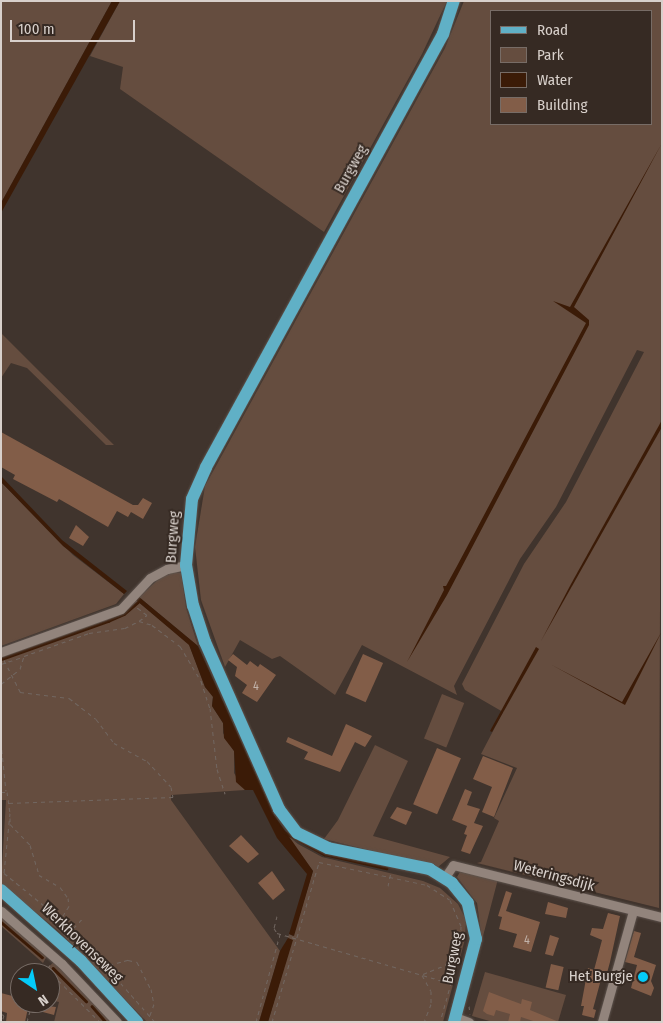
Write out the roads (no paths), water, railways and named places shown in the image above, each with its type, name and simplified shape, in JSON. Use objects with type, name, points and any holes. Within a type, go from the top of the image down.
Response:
[{"type":"main road","name":"Burgweg","points":[[454,1],[438,42],[206,467],[192,499],[186,566],[193,606],[205,642],[279,809],[297,833],[314,843],[422,866],[446,877],[468,903],[476,933],[462,1021]]},
{"type":"main road","name":"Werkhovenseweg","points":[[1,890],[81,961],[137,1022]]},
{"type":"street","points":[[4,659],[121,609],[150,578],[167,569],[186,566]]},
{"type":"street","name":"Weteringsdijk","points":[[446,877],[453,865],[662,917]]},
{"type":"street","name":"Werkhovenseweg","points":[[1,910],[55,957],[117,1022]]},
{"type":"street","points":[[602,1022],[633,910]]},
{"type":"street","points":[[109,1013],[120,1003]]},
{"type":"water","points":[[112,1],[120,1],[1,213],[1,203]]},
{"type":"water","points":[[662,143],[574,307],[589,320],[589,325],[447,595],[407,662],[444,590],[443,586],[446,586],[457,566],[586,323],[553,301],[570,307]]},
{"type":"water","points":[[662,420],[662,427],[541,641],[571,584]]},
{"type":"water","points":[[1,476],[62,540],[127,591],[124,594],[63,546],[1,482]]},
{"type":"water","points":[[139,597],[198,646],[274,815],[313,871],[294,936],[289,934],[307,874],[277,838],[253,790],[245,790],[236,782],[234,751],[224,738],[223,723],[212,706],[213,697],[205,687],[189,645],[136,600]]},
{"type":"water","points":[[662,631],[625,705],[550,664],[622,702]]},
{"type":"water","points":[[536,647],[539,649],[492,732],[490,731]]},
{"type":"water","points":[[288,938],[293,940],[268,1022],[259,1022],[280,951]]},
{"type":"waterway","points":[[1,659],[108,621],[124,614],[138,602]]},
{"type":"waterway","points":[[284,832],[324,854],[386,868]]},
{"type":"waterway","points":[[1,922],[42,957]]},
{"type":"waterway","points":[[60,975],[86,1001]]},
{"type":"waterway","points":[[92,1006],[106,1022]]},
{"type":"place","name":"Het Burgje","points":[[643,977]]}]
